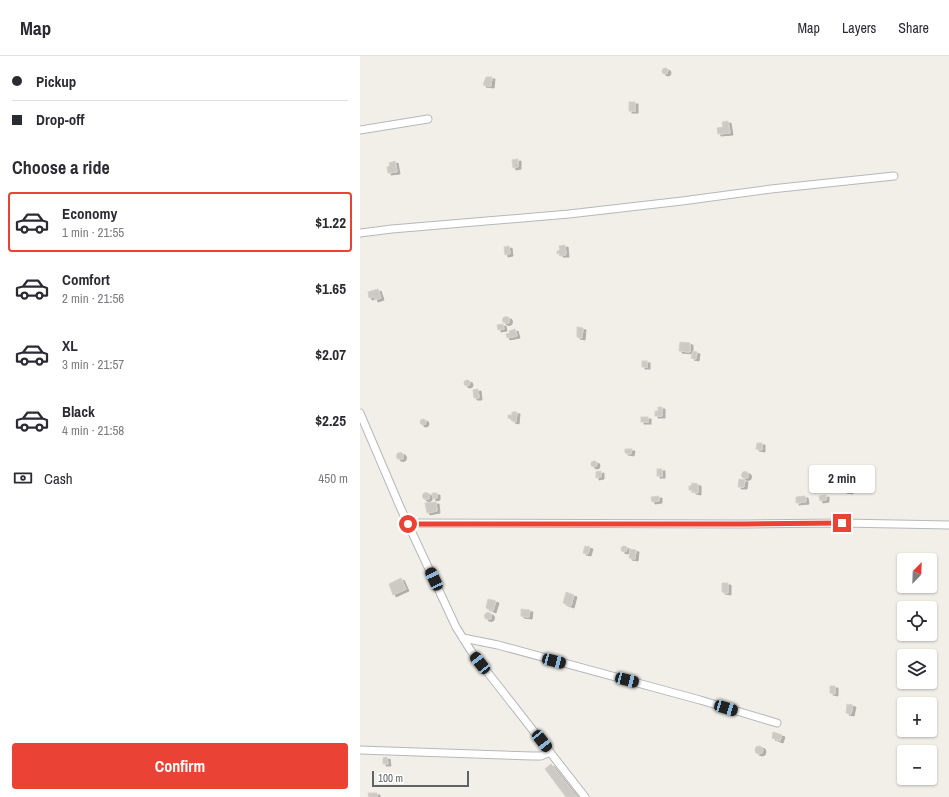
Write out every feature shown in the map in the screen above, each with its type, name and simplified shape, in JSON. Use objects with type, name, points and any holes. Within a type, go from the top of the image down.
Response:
[{"type":"street","points":[[360,130],[428,119]]},
{"type":"street","points":[[360,233],[569,214],[770,189],[894,176]]},
{"type":"street","points":[[360,413],[408,524],[462,638],[585,797]]},
{"type":"street","points":[[408,524],[842,523],[949,526]]},
{"type":"street","points":[[462,638],[498,645],[700,700],[777,723]]},
{"type":"street","points":[[360,750],[533,756],[541,756],[550,752]]},
{"type":"building","points":[[665,68],[668,71],[665,74],[662,71]]},
{"type":"building","points":[[486,77],[492,77],[491,86],[483,85]]},
{"type":"building","points":[[629,102],[635,102],[635,111],[629,111]]},
{"type":"building","points":[[728,121],[730,133],[718,134],[717,128],[723,127],[722,122]]},
{"type":"building","points":[[518,159],[518,167],[513,168],[512,160]]},
{"type":"building","points":[[395,161],[397,172],[388,173],[387,167],[390,166],[389,163]]},
{"type":"building","points":[[565,245],[566,255],[560,255],[560,253],[557,254],[557,251],[560,250],[559,246]]},
{"type":"building","points":[[509,246],[510,254],[505,255],[504,247]]},
{"type":"building","points":[[378,289],[381,298],[375,300],[374,297],[369,298],[368,292]]},
{"type":"building","points":[[506,317],[509,320],[506,323],[503,320]]},
{"type":"building","points":[[503,324],[504,329],[498,330],[497,325]]},
{"type":"building","points":[[577,327],[583,328],[582,338],[577,337]]},
{"type":"building","points":[[515,329],[517,336],[507,338],[506,334]]},
{"type":"building","points":[[680,342],[690,343],[690,352],[679,351]]},
{"type":"building","points":[[693,351],[697,352],[696,359],[691,358]]},
{"type":"building","points":[[642,361],[647,361],[647,367],[642,367]]},
{"type":"building","points":[[467,380],[470,383],[467,386],[464,383]]},
{"type":"building","points":[[478,389],[479,398],[474,398],[473,390]]},
{"type":"building","points":[[658,407],[662,407],[662,416],[655,416],[655,411],[658,411]]},
{"type":"building","points":[[512,412],[517,412],[516,422],[508,418],[508,415],[512,415]]},
{"type":"building","points":[[641,417],[648,417],[648,422],[641,422]]},
{"type":"building","points":[[423,419],[426,422],[423,425],[420,422]]},
{"type":"building","points":[[757,443],[762,443],[762,450],[756,449]]},
{"type":"building","points":[[625,449],[632,449],[631,454],[625,453]]},
{"type":"building","points":[[400,452],[403,453],[403,459],[400,460],[397,459],[396,456],[397,453]]},
{"type":"building","points":[[594,461],[597,464],[594,467],[591,464]]},
{"type":"building","points":[[657,469],[662,469],[662,476],[657,476]]},
{"type":"building","points":[[601,471],[601,477],[596,478],[596,472]]},
{"type":"building","points":[[745,471],[748,472],[748,478],[745,479],[742,478],[741,475],[742,472]]},
{"type":"building","points":[[846,476],[852,477],[850,492],[843,491]]},
{"type":"building","points":[[739,479],[745,480],[744,487],[738,487]]},
{"type":"building","points":[[692,483],[698,484],[698,493],[693,492],[693,490],[689,490],[689,486],[691,486]]},
{"type":"building","points":[[426,493],[429,496],[426,499],[423,496]]},
{"type":"building","points":[[432,493],[437,493],[437,498],[433,499]]},
{"type":"building","points":[[826,495],[826,500],[820,501],[819,496]]},
{"type":"building","points":[[659,496],[659,501],[652,502],[651,497]]},
{"type":"building","points":[[805,496],[806,502],[796,503],[796,497]]},
{"type":"building","points":[[436,502],[437,511],[427,513],[425,503]]},
{"type":"building","points":[[585,546],[590,547],[588,554],[583,553]]},
{"type":"building","points":[[624,546],[627,549],[624,552],[621,549]]},
{"type":"building","points":[[630,549],[636,550],[635,559],[629,558]]},
{"type":"building","points":[[401,578],[406,589],[393,595],[389,584]]},
{"type":"building","points":[[722,583],[728,583],[728,593],[722,592]]},
{"type":"building","points":[[566,592],[574,595],[571,606],[563,603]]},
{"type":"building","points":[[488,599],[496,601],[493,611],[486,608]]},
{"type":"building","points":[[521,609],[530,610],[529,617],[521,616]]},
{"type":"building","points":[[488,613],[491,616],[488,619],[485,616]]},
{"type":"building","points":[[830,686],[835,686],[835,694],[830,693]]},
{"type":"building","points":[[847,704],[853,705],[851,714],[846,713]]},
{"type":"building","points":[[773,732],[782,735],[780,741],[772,738]]},
{"type":"building","points":[[757,746],[761,746],[763,750],[761,754],[757,754],[755,752],[755,748]]},
{"type":"building","points":[[387,757],[388,764],[383,764],[383,758]]},
{"type":"building","points":[[551,764],[577,797],[566,797],[545,769]]},
{"type":"building","points":[[368,793],[377,793],[377,797],[369,797]]},
{"type":"route","points":[[408,524],[842,523]]}]
